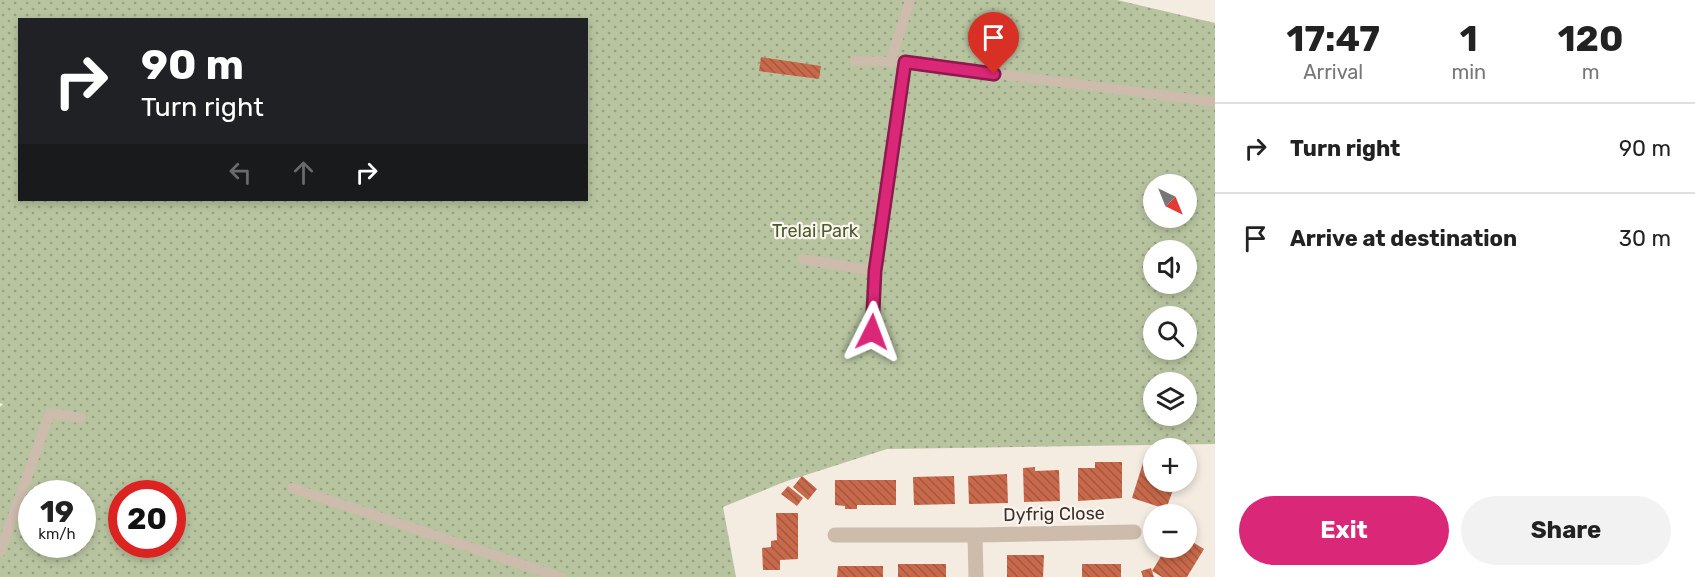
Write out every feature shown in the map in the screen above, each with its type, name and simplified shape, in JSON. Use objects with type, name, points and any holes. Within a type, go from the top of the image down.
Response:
[{"type":"street","name":"Dyfrig Close","points":[[835,535],[1134,532]]},
{"type":"street","points":[[975,535],[976,577]]},
{"type":"lane","points":[[891,60],[910,0]]},
{"type":"lane","points":[[855,61],[891,60],[1215,102]]},
{"type":"lane","points":[[872,332],[875,271],[905,62]]},
{"type":"lane","points":[[803,259],[875,271]]},
{"type":"lane","points":[[0,552],[50,413],[80,418]]},
{"type":"lane","points":[[292,488],[560,577]]},
{"type":"green space","name":"Trelai Park","points":[[0,0],[1117,0],[1215,23],[1215,444],[1197,444],[1197,438],[1143,438],[1143,445],[887,449],[784,482],[723,507],[736,577],[0,577],[0,407],[3,404],[0,403]]},
{"type":"building","points":[[761,57],[821,66],[819,79],[759,71]]},
{"type":"building","points":[[1095,462],[1122,462],[1122,498],[1078,501],[1078,468],[1095,468]]},
{"type":"building","points":[[1143,463],[1143,492],[1172,492],[1168,504],[1151,504],[1132,498]]},
{"type":"building","points":[[1035,467],[1035,471],[1059,470],[1060,501],[1024,502],[1023,468]]},
{"type":"building","points":[[1007,474],[1008,503],[969,504],[968,476]]},
{"type":"building","points":[[802,476],[817,489],[808,500],[793,487]]},
{"type":"building","points":[[954,476],[955,504],[914,505],[913,477]]},
{"type":"building","points":[[835,480],[896,480],[896,505],[857,505],[857,509],[845,509],[845,506],[835,505]]},
{"type":"building","points":[[788,486],[803,498],[797,506],[781,494]]},
{"type":"building","points":[[776,513],[798,513],[798,559],[780,560],[780,570],[763,570],[762,548],[771,547],[771,541],[777,540]]},
{"type":"building","points":[[1197,545],[1204,549],[1187,577],[1162,577],[1152,571],[1160,558],[1197,558]]},
{"type":"building","points":[[1007,555],[1044,555],[1043,577],[1007,577]]},
{"type":"building","points":[[898,564],[946,564],[946,577],[898,577]]},
{"type":"building","points":[[1082,564],[1121,564],[1121,577],[1082,577]]},
{"type":"building","points":[[838,566],[883,566],[883,577],[837,577]]},
{"type":"building","points":[[1151,568],[1154,577],[1143,577],[1141,571]]},
{"type":"route","points":[[872,332],[875,271],[905,62],[994,74]]}]
